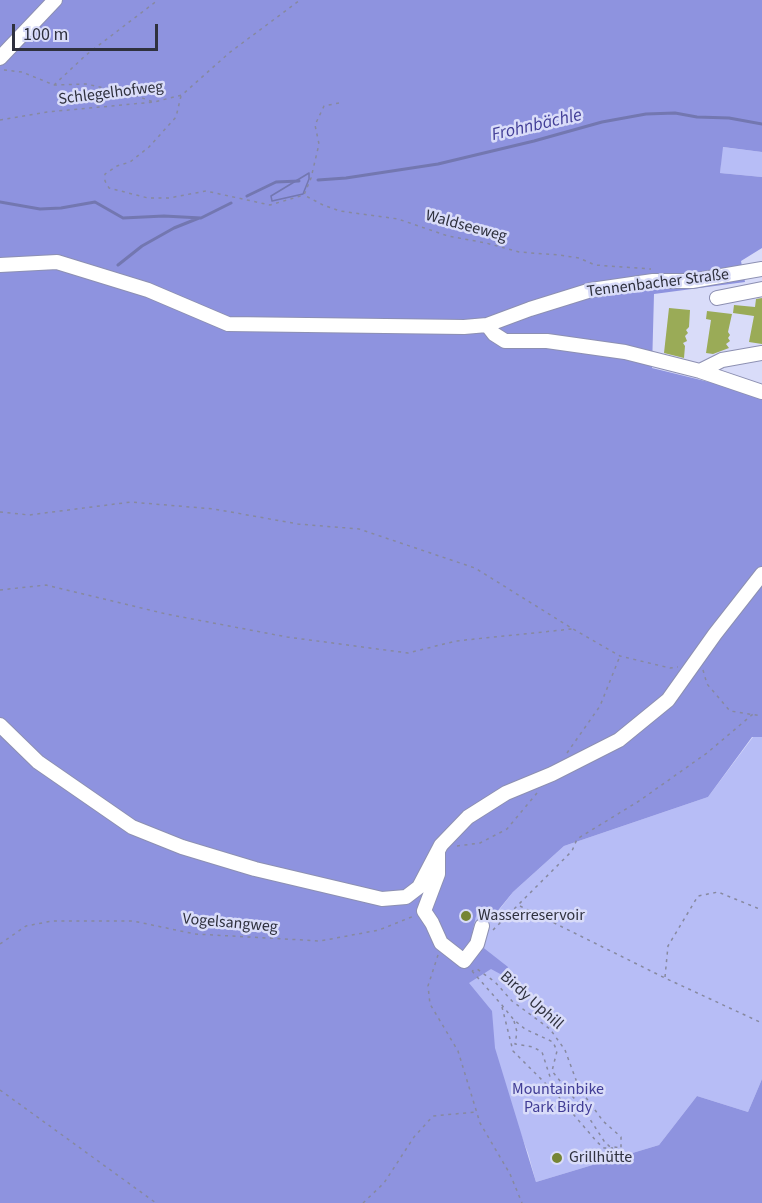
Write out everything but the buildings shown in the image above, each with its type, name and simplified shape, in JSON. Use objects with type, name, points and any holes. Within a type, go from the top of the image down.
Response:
[{"type":"street","points":[[0,58],[55,0]]},
{"type":"street","name":"Tennenbacher Straße","points":[[0,265],[57,262],[148,290],[228,324],[464,327],[487,325],[591,290],[653,281],[692,281],[762,269]]},
{"type":"street","points":[[717,298],[762,289]]},
{"type":"street","points":[[487,325],[494,334],[505,341],[547,341],[625,352],[700,370],[762,392]]},
{"type":"street","points":[[700,370],[722,360],[762,353]]},
{"type":"street","points":[[0,725],[38,762],[132,828],[182,848],[255,869],[382,899],[406,897],[419,887],[438,849],[468,818],[506,793],[552,774],[619,740],[668,700],[762,574]]},
{"type":"street","points":[[438,849],[438,874],[424,911],[441,943],[464,961],[487,929]]},
{"type":"path","points":[[54,85],[86,55],[158,0]]},
{"type":"path","name":"Schlegelhofweg","points":[[0,120],[47,112],[154,102],[182,95],[230,53],[300,0]]},
{"type":"path","points":[[0,70],[22,72],[54,85],[86,84],[132,94],[154,102]]},
{"type":"path","points":[[182,95],[176,117],[149,147],[130,162],[117,166],[105,174],[105,181],[109,188],[148,198],[169,198],[206,191],[270,205],[304,195],[311,178],[319,144],[315,126],[324,106],[339,103]]},
{"type":"path","name":"Waldseeweg","points":[[304,195],[340,211],[398,219],[448,237],[486,243],[519,252],[579,258],[595,264],[656,269]]},
{"type":"path","points":[[0,512],[29,515],[131,502],[214,509],[298,524],[359,529],[475,568],[620,656],[670,668],[686,665],[698,657],[707,684],[730,711],[762,716]]},
{"type":"path","points":[[0,590],[46,585],[166,614],[276,635],[408,653],[456,641],[573,629]]},
{"type":"path","points":[[566,754],[600,706],[620,656]]},
{"type":"path","points":[[487,929],[519,905],[572,851],[578,839],[639,801],[707,753],[753,713]]},
{"type":"path","points":[[438,849],[480,843],[507,829],[540,789]]},
{"type":"path","points":[[665,978],[668,946],[698,896],[718,892],[762,910]]},
{"type":"path","points":[[519,905],[665,978],[762,1023]]},
{"type":"path","name":"Vogelsangweg","points":[[0,944],[26,926],[52,921],[133,921],[195,934],[320,940],[379,930],[424,911]]},
{"type":"path","points":[[441,943],[436,966],[428,986],[430,1005],[458,1051],[480,1123],[510,1174],[522,1203]]},
{"type":"path","name":"Birdy Uphill","points":[[501,1004],[472,971],[477,969],[495,982],[512,1001],[550,1029],[565,1050],[579,1088],[603,1121],[621,1137],[621,1148],[616,1148]]},
{"type":"path","points":[[501,1004],[525,1029],[553,1042],[557,1051],[552,1071],[586,1113],[604,1141],[616,1148]]},
{"type":"path","points":[[501,1004],[513,1051],[549,1087],[554,1087],[557,1095],[604,1148],[616,1148]]},
{"type":"path","points":[[514,1020],[517,1032],[515,1044],[533,1047],[542,1052],[552,1083],[561,1092],[563,1102]]},
{"type":"path","points":[[0,1090],[156,1203]]},
{"type":"path","points":[[363,1203],[384,1183],[414,1137],[433,1116],[477,1112]]},
{"type":"green space","points":[[722,147],[762,152],[762,177],[720,173]]},
{"type":"green space","name":"Mountainbike Park Birdy","points":[[753,737],[762,737],[762,1079],[748,1112],[697,1096],[659,1145],[536,1182],[528,1153],[460,976],[477,912],[493,918],[513,892],[564,846],[708,797]]},
{"type":"shaded area","points":[[0,0],[762,0],[762,152],[723,147],[720,173],[762,177],[762,248],[741,261],[745,282],[654,294],[652,368],[762,395],[762,737],[752,737],[708,797],[564,846],[513,892],[492,918],[477,912],[471,938],[508,967],[504,976],[491,969],[469,983],[492,1011],[495,1048],[536,1182],[659,1145],[697,1096],[748,1112],[762,1079],[762,1203],[0,1203]]},
{"type":"shaded area","points":[[309,173],[303,194],[272,201],[271,196]]},
{"type":"waterway","name":"Frohnbächle","points":[[318,180],[438,164],[602,122],[646,114],[675,113],[697,117],[729,118],[762,124]]},
{"type":"waterway","name":"Frohnbächle","points":[[247,196],[276,182],[299,181]]},
{"type":"waterway","name":"Frohnbächle","points":[[0,202],[40,209],[95,202],[123,218],[164,216],[201,218],[231,203]]},
{"type":"waterway","points":[[118,265],[142,246],[174,228],[199,218]]},
{"type":"place","name":"Wasserreservoir","points":[[466,916]]},
{"type":"place","name":"Grillhütte","points":[[557,1158]]}]
